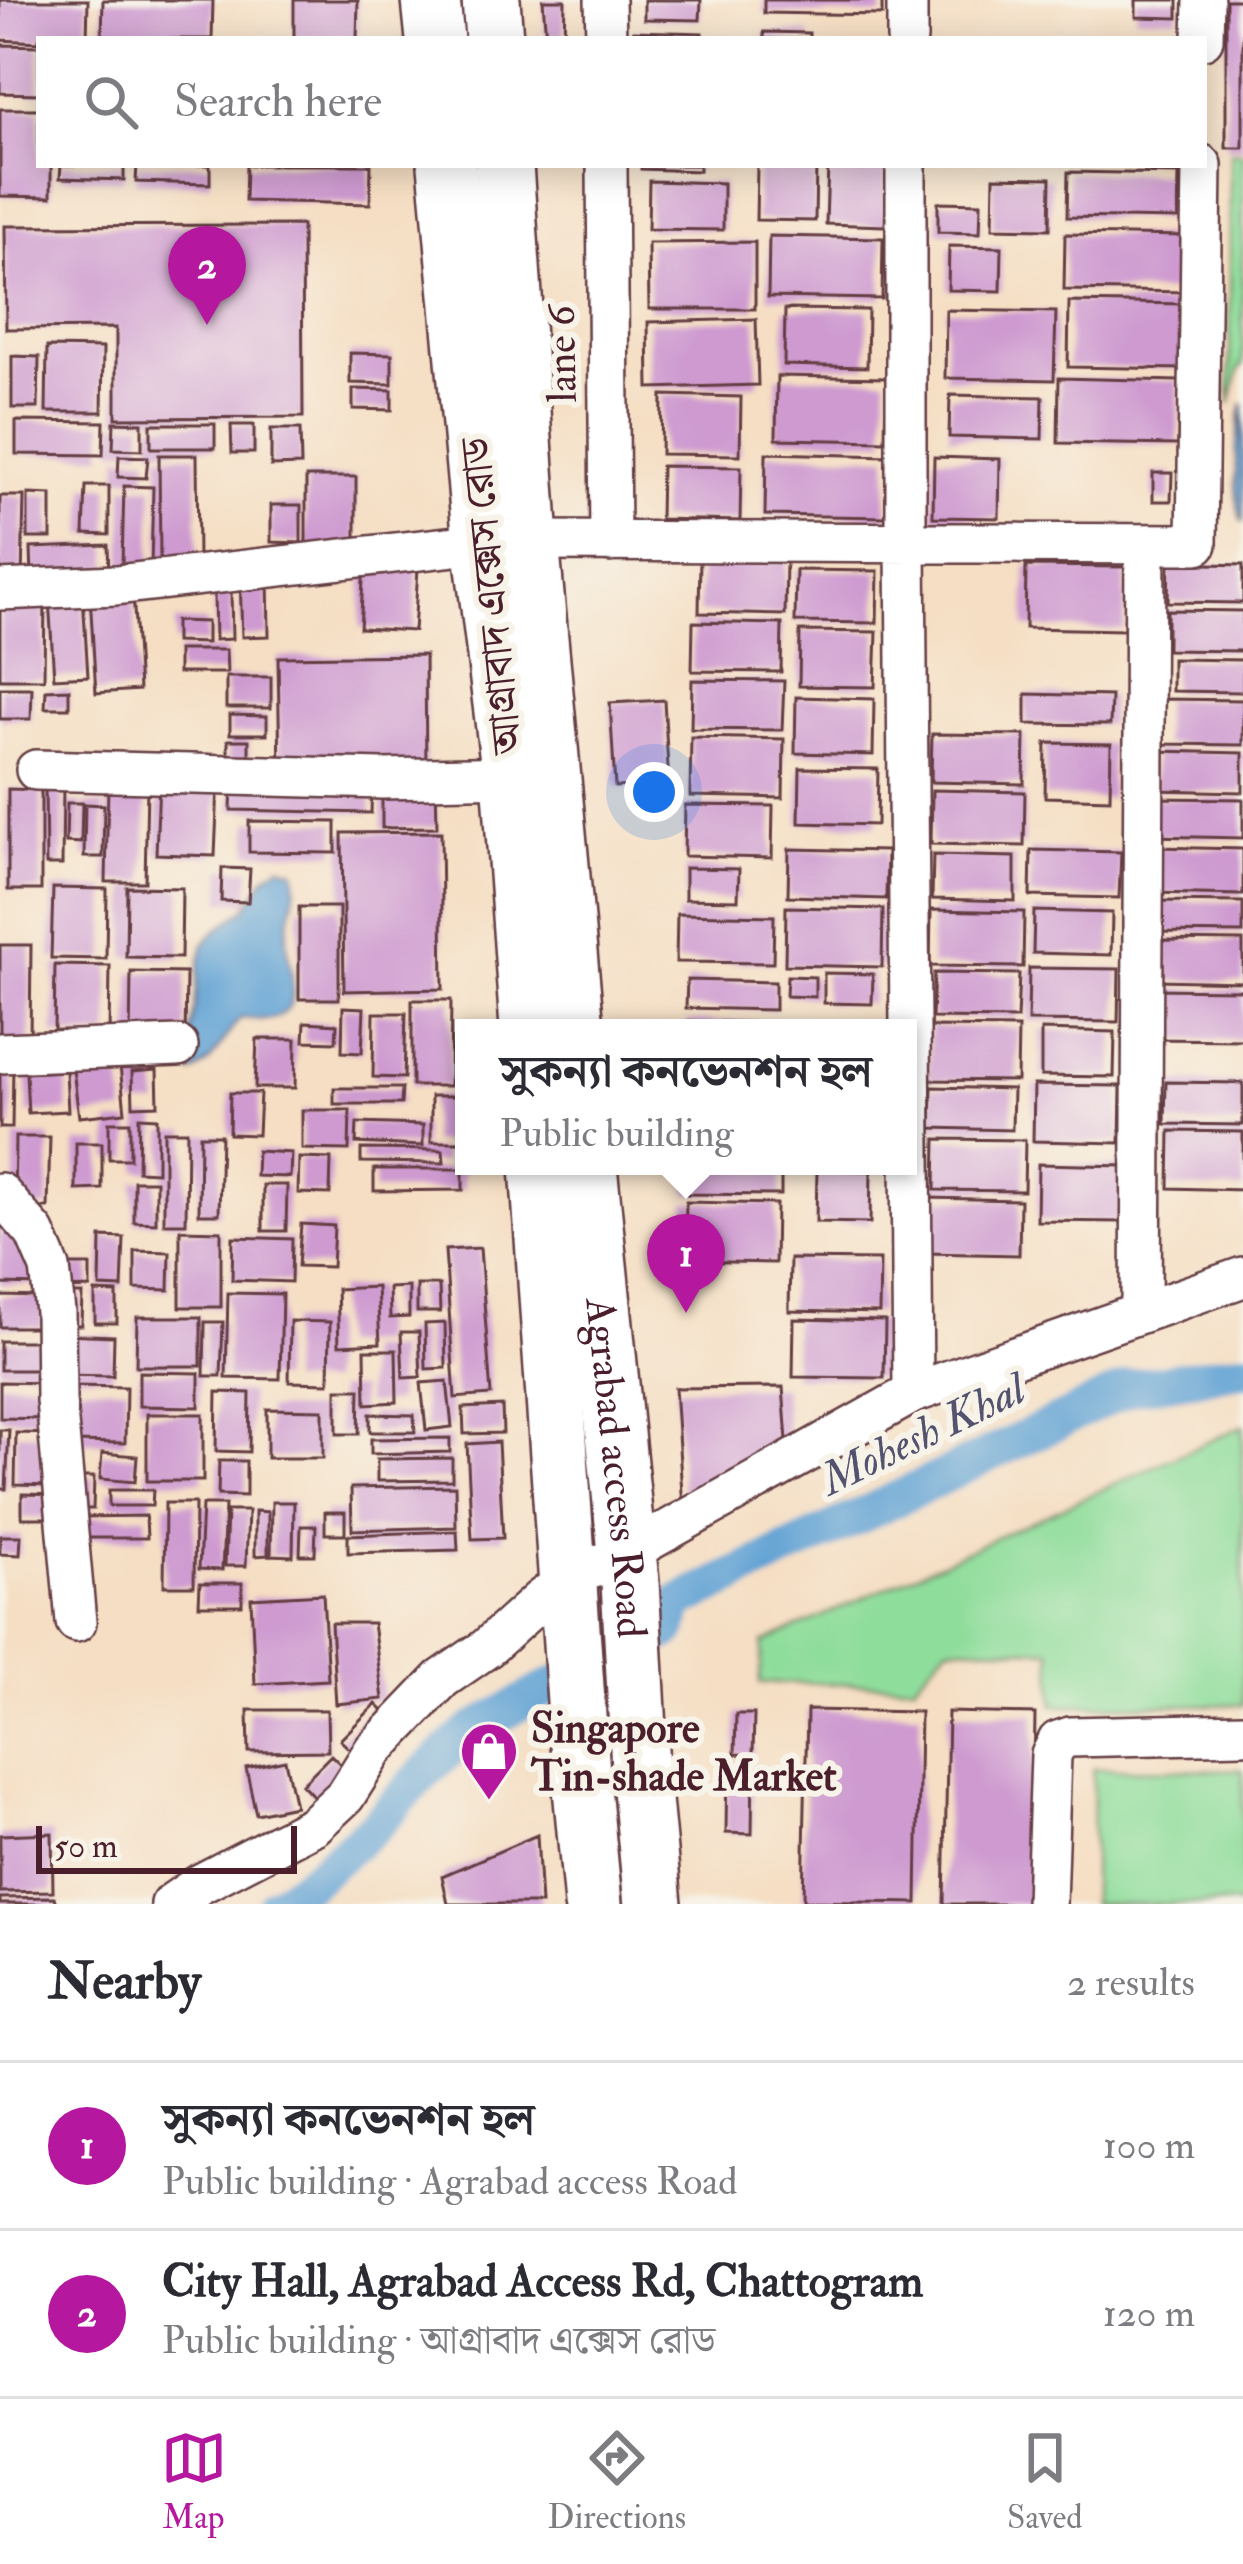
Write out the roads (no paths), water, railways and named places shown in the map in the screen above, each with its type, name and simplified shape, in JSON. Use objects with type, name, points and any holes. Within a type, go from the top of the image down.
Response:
[{"type":"main road","points":[[431,0],[435,36]]},
{"type":"main road","points":[[491,0],[494,36]]},
{"type":"main road","name":"আগ্রাবাদ এক্সেস রোড","points":[[447,168],[506,542],[511,776],[528,1019]]},
{"type":"main road","points":[[504,168],[506,542],[573,1019]]},
{"type":"main road","points":[[540,1175],[593,1904]]},
{"type":"main road","name":"Agrabad access Road","points":[[589,1175],[628,1568],[652,1904]]},
{"type":"street","points":[[605,0],[606,36]]},
{"type":"street","points":[[907,0],[907,36]]},
{"type":"street","points":[[1203,36],[1204,0]]},
{"type":"street","name":"lane 6","points":[[607,168],[610,542]]},
{"type":"street","points":[[906,168],[910,1019]]},
{"type":"street","points":[[0,590],[116,585],[506,542],[1197,544],[1202,168]]},
{"type":"street","points":[[1141,1312],[1145,545]]},
{"type":"street","points":[[36,770],[383,779],[511,776]]},
{"type":"street","points":[[0,1053],[178,1046]]},
{"type":"street","points":[[911,1175],[913,1393]]},
{"type":"street","points":[[0,1192],[34,1233],[50,1268],[56,1400],[76,1622]]},
{"type":"street","points":[[171,1904],[314,1825],[345,1796],[374,1750],[442,1679],[487,1648],[540,1600],[628,1568],[913,1393],[1243,1277]]},
{"type":"street","points":[[1046,1904],[1051,1755],[1058,1741],[1243,1733]]},
{"type":"water","points":[[1243,403],[1243,521],[1236,477]]},
{"type":"water","points":[[280,866],[295,870],[296,879],[287,936],[293,984],[289,1006],[270,1019],[241,1018],[212,1058],[191,1073],[184,1062],[204,945],[245,909],[266,876]]},
{"type":"waterway","name":"Mohesh Khal","points":[[275,1904],[374,1827],[470,1732],[546,1689],[669,1631],[678,1603],[1131,1387],[1243,1369]]},
{"type":"place","name":"City Hall, Agrabad Access Rd, Chattogram","points":[[207,325]]},
{"type":"place","name":"সুকন্যা কনভেনশন হল","points":[[686,1313]]},
{"type":"place","name":"Singapore Tin-shade Market","points":[[489,1802]]}]
